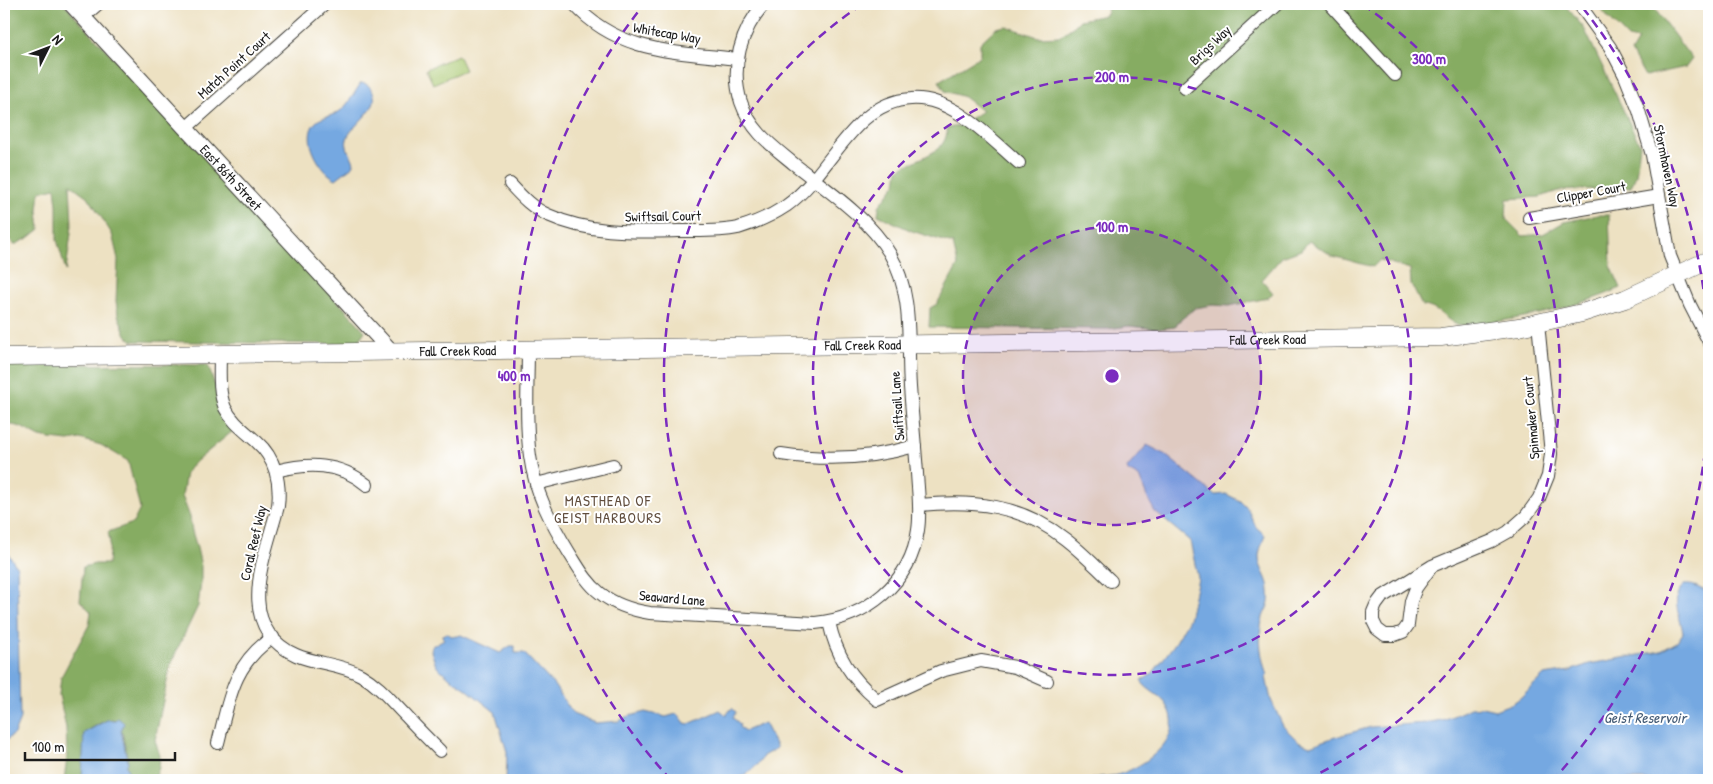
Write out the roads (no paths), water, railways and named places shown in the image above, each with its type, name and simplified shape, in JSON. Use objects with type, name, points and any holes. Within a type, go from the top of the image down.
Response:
[{"type":"main road","name":"Fall Creek Road","points":[[4,357],[1425,337],[1487,332],[1582,313],[1626,299],[1709,260]]},
{"type":"street","name":"East 86th Street","points":[[71,4],[391,351]]},
{"type":"street","points":[[83,17],[98,4]]},
{"type":"street","name":"Match Point Court","points":[[186,128],[325,4]]},
{"type":"street","name":"Whitecap Way","points":[[574,4],[601,28],[625,41],[656,49],[738,59]]},
{"type":"street","name":"Swiftsail Lane","points":[[764,4],[748,27],[740,45],[738,59],[737,83],[741,102],[749,119],[763,138],[864,222],[878,236],[890,254],[900,276],[907,303],[909,369],[919,505],[919,528],[914,550],[895,583],[879,599],[868,607],[847,617],[829,622]]},
{"type":"street","name":"Brigs Way","points":[[1186,88],[1277,4]]},
{"type":"street","points":[[1330,4],[1395,75]]},
{"type":"street","name":"Stormhaven Way","points":[[1579,4],[1610,47],[1625,76],[1639,111],[1652,155],[1668,247],[1677,275],[1709,342]]},
{"type":"street","name":"Swiftsail Court","points":[[510,184],[527,203],[548,215],[587,228],[623,232],[709,231],[736,228],[767,217],[794,200],[814,180],[867,116],[886,104],[904,99],[923,99],[946,105],[958,112],[1019,163]]},
{"type":"street","name":"Clipper Court","points":[[1529,218],[1659,196]]},
{"type":"street","name":"Spinnaker Court","points":[[1432,566],[1416,588],[1411,601],[1408,625],[1403,632],[1395,635],[1385,634],[1378,629],[1373,621],[1374,612],[1376,605],[1382,597],[1432,566],[1492,541],[1508,532],[1529,513],[1541,494],[1549,472],[1551,454],[1538,323]]},
{"type":"street","name":"Seaward Lane","points":[[528,349],[528,442],[532,470],[545,511],[585,578],[595,589],[614,602],[631,610],[650,613],[804,624],[829,622]]},
{"type":"street","name":"Coral Reef Way","points":[[220,354],[221,392],[226,410],[237,424],[268,453],[276,471],[279,490],[278,506],[257,592],[258,607],[262,621],[273,637],[298,656],[359,674],[378,686],[440,751]]},
{"type":"street","points":[[781,454],[809,458],[846,458],[874,456],[915,446]]},
{"type":"street","points":[[536,484],[613,464]]},
{"type":"street","points":[[276,471],[302,466],[325,466],[347,472],[367,484]]},
{"type":"street","points":[[919,505],[950,502],[977,503],[1000,507],[1026,516],[1066,539],[1111,581]]},
{"type":"street","points":[[829,622],[833,640],[842,662],[862,688],[877,700],[941,671],[981,661],[1014,667],[1047,681]]},
{"type":"street","points":[[218,742],[232,687],[238,674],[255,651],[273,637]]},
{"type":"water","points":[[361,83],[370,87],[374,96],[374,102],[371,109],[354,127],[347,139],[346,143],[354,165],[336,179],[324,169],[314,154],[310,137],[311,129],[317,121],[337,113],[343,108]]},
{"type":"water","name":"Geist Reservoir","points":[[1147,445],[1163,453],[1215,495],[1226,494],[1240,501],[1247,508],[1256,527],[1265,535],[1259,557],[1269,586],[1268,604],[1261,627],[1260,641],[1263,662],[1271,700],[1283,726],[1298,741],[1310,746],[1371,727],[1426,723],[1446,719],[1471,708],[1482,707],[1495,710],[1520,698],[1544,675],[1570,671],[1589,664],[1661,651],[1677,642],[1683,633],[1677,608],[1677,596],[1684,585],[1688,585],[1709,592],[1709,780],[1089,780],[1119,775],[1143,763],[1161,748],[1168,739],[1172,729],[1172,718],[1168,707],[1162,699],[1141,681],[1152,674],[1176,642],[1189,619],[1198,578],[1190,541],[1155,512],[1139,477],[1128,471],[1127,468]]},
{"type":"water","points":[[4,548],[17,567],[20,719],[14,734],[4,742]]},
{"type":"water","points":[[447,633],[454,636],[461,635],[500,653],[510,646],[515,646],[515,653],[524,653],[554,685],[573,714],[595,723],[619,721],[645,712],[666,717],[676,714],[685,723],[689,724],[720,710],[726,715],[732,708],[736,712],[733,718],[740,724],[739,727],[745,731],[764,723],[777,748],[763,756],[755,767],[735,780],[506,780],[507,752],[495,712],[436,666],[431,651],[432,646],[444,639],[442,635]]},
{"type":"water","points":[[118,718],[124,723],[121,731],[128,763],[126,765],[131,780],[82,780],[84,733],[107,720]]},
{"type":"district","name":"MASTHEAD OF GEIST HARBOURS","points":[[608,510]]}]
